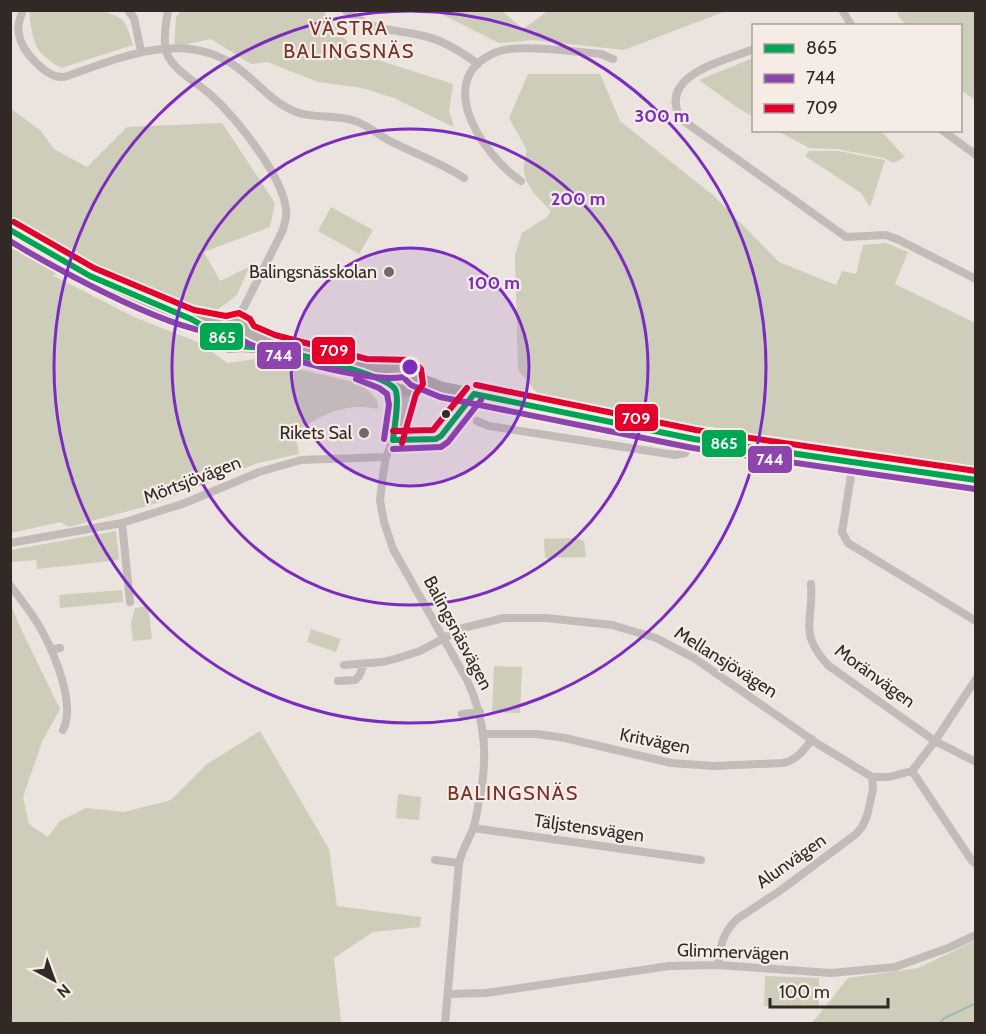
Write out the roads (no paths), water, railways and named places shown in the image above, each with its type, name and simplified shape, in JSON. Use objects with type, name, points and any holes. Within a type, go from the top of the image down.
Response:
[{"type":"main road","points":[[10,230],[90,276],[191,318],[227,328],[242,324],[247,331],[272,344],[366,368],[408,368],[404,385]]},
{"type":"main road","points":[[227,328],[223,342],[230,347],[271,349],[404,385],[443,388],[694,439],[975,480]]},
{"type":"main road","points":[[242,346],[247,339],[247,331]]},
{"type":"main road","points":[[396,369],[390,377],[404,385]]},
{"type":"street","points":[[23,10],[18,29],[22,45],[41,66],[56,77],[64,77],[141,51],[198,49],[211,52],[224,57],[293,111],[309,116],[353,120],[391,142],[448,167],[464,178]]},
{"type":"street","points":[[128,10],[134,18],[141,51]]},
{"type":"street","points":[[168,10],[166,50],[172,63],[211,95],[236,120],[255,147],[283,196],[286,215],[282,232],[244,307],[227,328]]},
{"type":"street","points":[[345,10],[355,18],[377,28],[431,39],[478,64]]},
{"type":"street","points":[[842,10],[851,24]]},
{"type":"street","points":[[521,181],[501,166],[484,143],[468,114],[465,92],[469,78],[478,64],[494,53],[514,48],[601,54],[613,59]]},
{"type":"street","points":[[752,49],[687,78],[676,94],[676,106],[681,119],[846,237],[886,236],[893,238],[975,279]]},
{"type":"street","points":[[945,132],[975,155]]},
{"type":"street","points":[[244,307],[247,331]]},
{"type":"street","name":"Balingsnäsvägen","points":[[404,385],[398,405],[393,440],[386,457],[380,500],[386,532],[393,549],[467,680],[480,712],[484,734],[482,784],[473,828],[463,846],[459,863],[445,1023]]},
{"type":"street","points":[[477,421],[489,426],[675,455],[685,453],[694,439]]},
{"type":"street","name":"Mörtsjövägen","points":[[10,543],[122,523],[185,503],[259,472],[300,460],[386,457]]},
{"type":"street","points":[[853,464],[842,532],[848,543],[975,621]]},
{"type":"street","points":[[122,523],[130,602]]},
{"type":"street","name":"Moränvägen","points":[[811,584],[812,600],[809,609],[808,632],[819,656],[829,666],[936,741],[975,762]]},
{"type":"street","points":[[10,585],[55,649],[66,698],[67,719],[63,730]]},
{"type":"street","name":"Mellansjövägen","points":[[344,665],[383,662],[407,656],[472,625],[504,618],[546,618],[612,625],[665,642],[694,658],[872,777]]},
{"type":"street","points":[[338,681],[355,680],[364,663]]},
{"type":"street","points":[[872,777],[889,777],[912,771],[936,741],[975,679]]},
{"type":"street","points":[[462,714],[480,712]]},
{"type":"street","name":"Kritvägen","points":[[484,734],[537,734],[565,738],[671,763],[714,766],[792,761],[802,753],[812,739]]},
{"type":"street","points":[[912,771],[975,864]]},
{"type":"street","name":"Alunvägen","points":[[718,964],[726,930],[736,919],[845,843],[862,827],[873,789],[872,777]]},
{"type":"street","name":"Täljstensvägen","points":[[473,828],[701,860]]},
{"type":"street","points":[[435,860],[459,863]]},
{"type":"street","name":"Glimmervägen","points":[[448,994],[486,993],[669,966],[718,964],[831,973],[895,967],[948,948],[975,935]]},
{"type":"waterway","points":[[940,1024],[943,1019],[976,1003]]},
{"type":"place","name":"Balingsnässkolan","points":[[389,272]]},
{"type":"place","name":"Rikets Sal","points":[[364,433]]},
{"type":"district","name":"VÄSTRA BALINGSNÄS","points":[[349,40]]},
{"type":"district","name":"BALINGSNÄS","points":[[513,793]]}]
